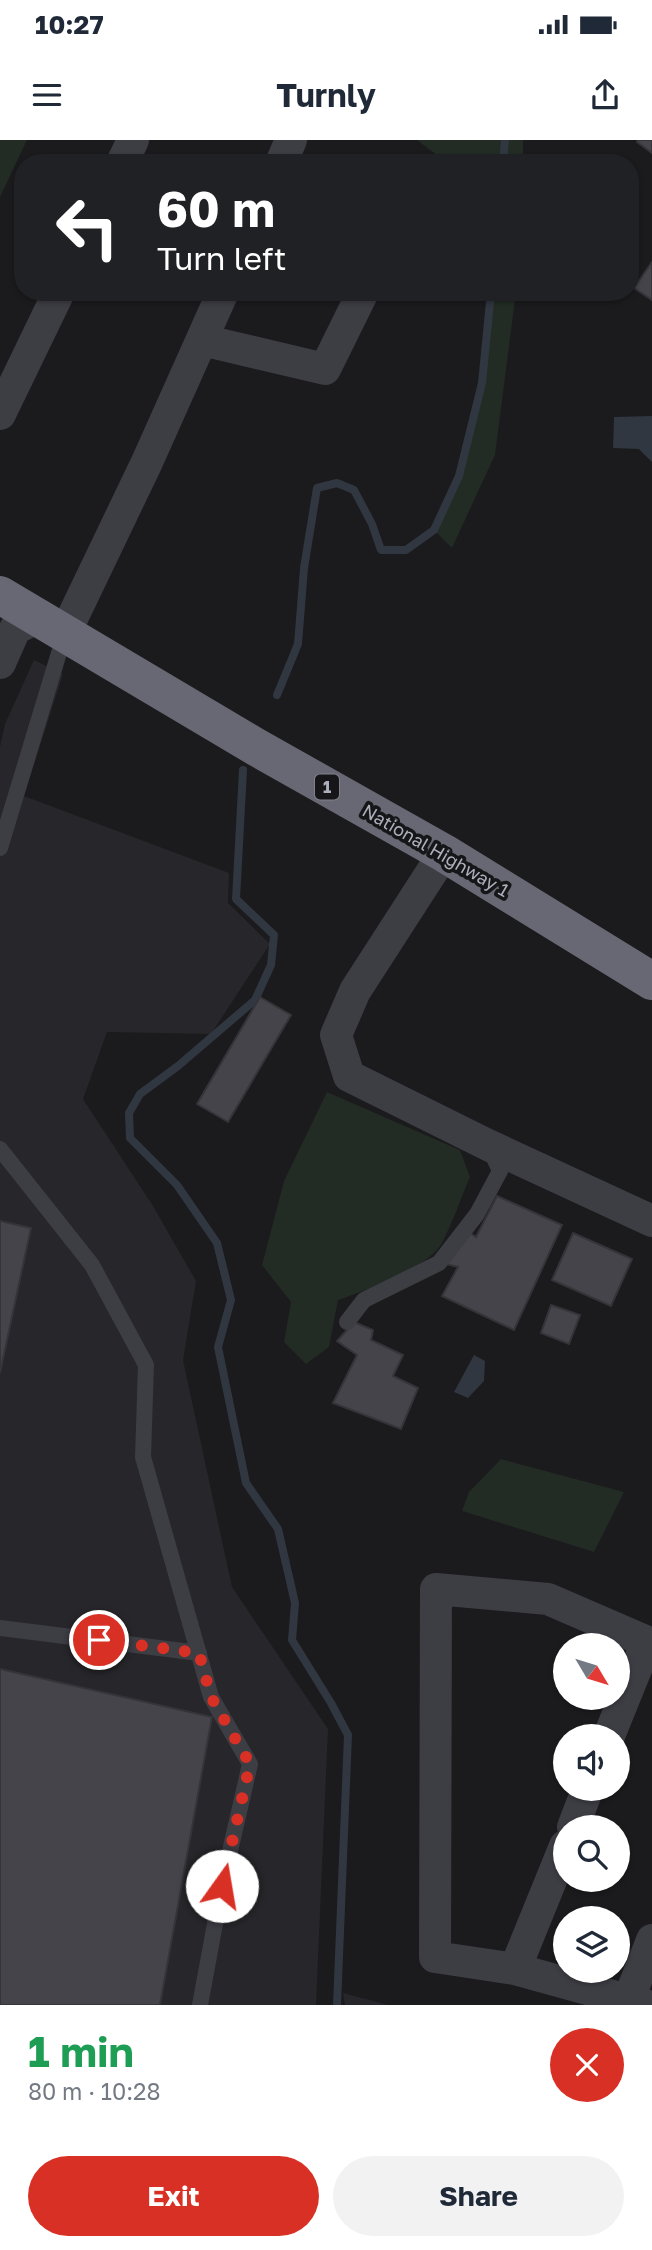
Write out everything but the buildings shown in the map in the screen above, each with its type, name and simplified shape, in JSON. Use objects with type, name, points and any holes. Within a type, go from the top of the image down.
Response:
[{"type":"highway","name":"National Highway 1","points":[[0,595],[256,747],[444,853],[652,981]]},
{"type":"street","points":[[0,414],[55,301]]},
{"type":"street","points":[[0,663],[15,629],[52,625],[147,462],[219,301]]},
{"type":"street","points":[[202,340],[325,369],[359,301]]},
{"type":"street","points":[[444,853],[355,991],[336,1035],[349,1076],[652,1222]]},
{"type":"street","points":[[614,1724],[650,1643],[548,1600],[436,1589],[435,1957],[515,1969],[636,2003],[652,1940]]},
{"type":"street","points":[[515,1969],[553,1876]]},
{"type":"lane","points":[[0,848],[52,625]]},
{"type":"lane","points":[[347,1322],[364,1300],[439,1263],[477,1214],[500,1171],[488,1145]]},
{"type":"lane","points":[[0,1149],[92,1265],[146,1365],[143,1457],[211,1697],[250,1764],[222,1886],[200,2005]]},
{"type":"lane","points":[[0,1628],[199,1653]]},
{"type":"shaded area","points":[[0,140],[27,140],[20,154],[14,154],[14,167],[0,197]]},
{"type":"shaded area","points":[[417,140],[523,140],[523,154],[435,154]]},
{"type":"shaded area","points":[[490,301],[515,301],[495,455],[452,548],[434,530],[459,476],[482,383]]},
{"type":"shaded area","points":[[652,416],[652,462],[639,449],[613,448],[614,417]]},
{"type":"shaded area","points":[[34,660],[63,674],[24,796],[229,873],[228,903],[270,944],[211,1034],[107,1032],[83,1099],[153,1206],[196,1281],[183,1360],[232,1587],[328,1729],[316,2005],[0,2005],[0,747],[5,724]]},
{"type":"shaded area","points":[[327,1092],[460,1150],[470,1177],[446,1235],[435,1252],[395,1278],[338,1300],[329,1347],[306,1364],[284,1342],[291,1302],[262,1265],[284,1181]]},
{"type":"shaded area","points":[[474,1355],[485,1361],[484,1381],[468,1398],[454,1392]]},
{"type":"shaded area","points":[[501,1459],[624,1492],[594,1552],[462,1511],[469,1492]]},
{"type":"shaded area","points":[[343,1993],[388,2005],[345,2005]]},
{"type":"waterway","points":[[504,154],[505,140]]},
{"type":"waterway","points":[[277,695],[298,644],[304,568],[317,488],[337,483],[354,490],[372,524],[381,550],[406,550],[434,530],[459,476],[482,383],[490,301]]},
{"type":"waterway","points":[[243,770],[236,899],[274,935],[271,965],[255,1000],[178,1066],[140,1094],[129,1113],[130,1138],[177,1185],[217,1243],[231,1300],[218,1347],[246,1483],[278,1529],[295,1603],[292,1640],[348,1735],[337,2005]]},
{"type":"route","points":[[99,1640],[199,1653],[211,1697],[250,1764],[222,1886]]}]
